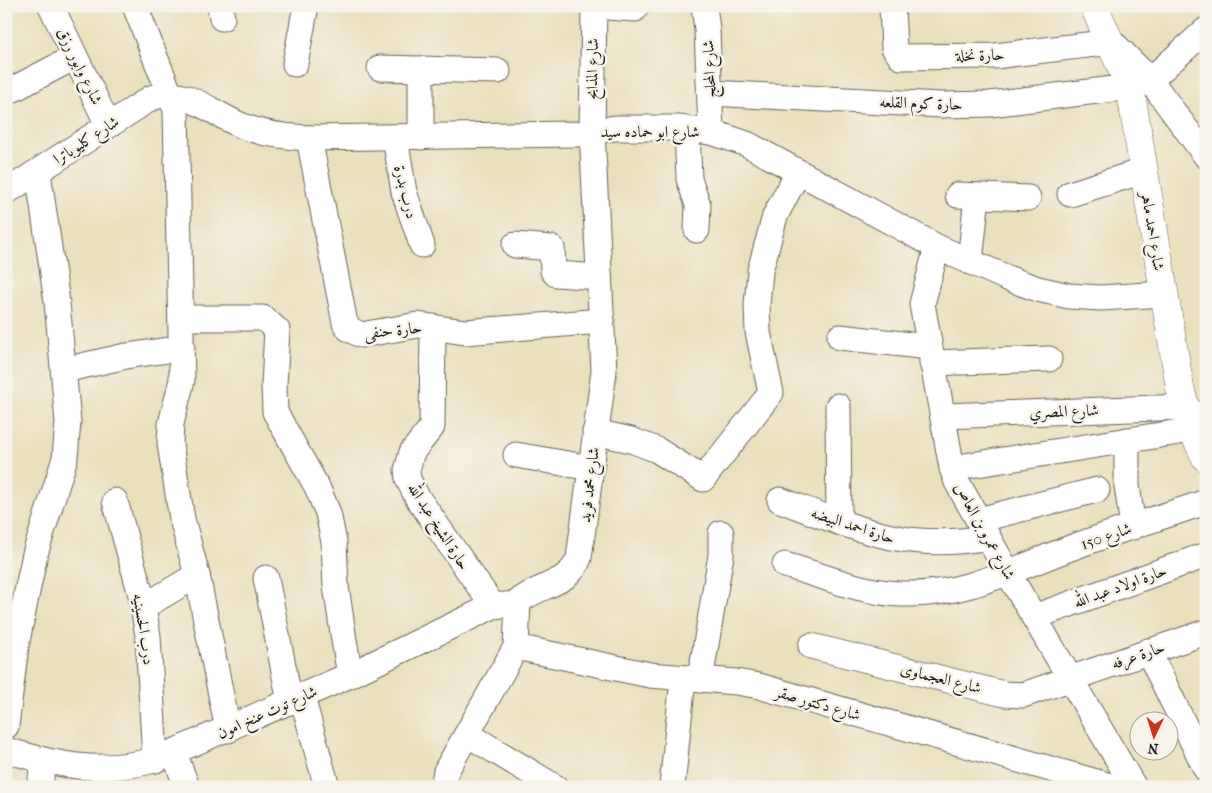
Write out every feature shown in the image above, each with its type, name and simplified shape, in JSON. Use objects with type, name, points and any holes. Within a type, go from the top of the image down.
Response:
[{"type":"main road","name":"شارع احمد ماهر","points":[[1094,6],[1112,42],[1140,83],[1143,171],[1162,294],[1192,416],[1206,458]]},
{"type":"street","name":"شارع وابور رزق","points":[[51,6],[108,125]]},
{"type":"street","points":[[135,6],[176,110],[182,380],[171,424],[170,444],[182,519],[197,575],[228,730]]},
{"type":"street","points":[[296,64],[306,6]]},
{"type":"street","points":[[594,6],[636,9]]},
{"type":"street","name":"شارع المذابح","points":[[592,131],[594,6]]},
{"type":"street","name":"شارع المحلج","points":[[697,230],[698,205],[689,179],[699,131],[710,92],[704,6]]},
{"type":"street","name":"حارة نخلة","points":[[892,6],[894,48],[901,57],[995,56],[1112,42]]},
{"type":"street","points":[[1206,30],[1140,83],[1206,156]]},
{"type":"street","points":[[6,93],[75,57]]},
{"type":"street","points":[[380,68],[498,71]]},
{"type":"street","points":[[421,69],[421,137]]},
{"type":"street","name":"حارة كوم القلعه","points":[[710,92],[941,105],[990,104],[1140,83]]},
{"type":"street","name":"شارع كليوباترا","points":[[6,192],[151,98],[169,93]]},
{"type":"street","name":"شارع ابو حماده سيد","points":[[169,93],[187,97],[247,128],[276,135],[309,138],[577,134],[607,128],[699,131],[747,144],[937,247],[1038,289],[1069,296],[1102,298],[1162,294]]},
{"type":"street","name":"شارع محمد فريد","points":[[505,605],[568,576],[576,566],[592,468],[604,371],[592,131]]},
{"type":"street","name":"درب بدرة","points":[[395,137],[404,192],[422,245]]},
{"type":"street","name":"حارة حنفى","points":[[309,138],[345,323],[349,329],[361,335],[410,326],[433,327],[465,332],[602,321]]},
{"type":"street","points":[[1070,194],[1143,171]]},
{"type":"street","points":[[6,726],[16,646],[16,593],[35,554],[65,458],[68,422],[64,370],[38,172]]},
{"type":"street","points":[[595,432],[631,440],[657,450],[703,479],[770,393],[758,332],[757,304],[760,271],[775,216],[798,172]]},
{"type":"street","points":[[970,262],[968,195],[1028,198]]},
{"type":"street","points":[[515,245],[552,248],[553,271],[556,274],[600,277]]},
{"type":"street","name":"شارع عمرو بن العاص","points":[[937,247],[922,304],[952,468],[964,496],[1134,787]]},
{"type":"street","points":[[182,318],[263,318],[277,330],[274,385],[275,412],[317,487],[328,513],[334,542],[344,640],[350,675]]},
{"type":"street","name":"حارة الشيخ عبد الله","points":[[433,327],[432,427],[412,452],[407,470],[408,479],[416,497],[505,605]]},
{"type":"street","points":[[840,337],[931,355],[1049,359]]},
{"type":"street","points":[[64,370],[126,356],[182,348]]},
{"type":"street","points":[[838,406],[839,522]]},
{"type":"street","name":"شارع المصري","points":[[942,416],[1192,416]]},
{"type":"street","points":[[952,468],[1127,440],[1192,416]]},
{"type":"street","points":[[1127,440],[1127,486],[1133,527]]},
{"type":"street","points":[[516,455],[592,468]]},
{"type":"street","name":"حارة احمد البيضه","points":[[780,500],[878,535],[922,543],[966,542],[983,528],[1098,490]]},
{"type":"street","name":"درب الحسينيه","points":[[116,501],[142,607],[164,757],[187,787]]},
{"type":"street","name":"شارع 150","points":[[785,565],[866,589],[901,594],[922,594],[973,586],[1206,502]]},
{"type":"street","points":[[672,787],[692,680],[721,555],[721,533]]},
{"type":"street","name":"حارة اولاد عبد الله","points":[[1034,617],[1206,555]]},
{"type":"street","points":[[142,607],[197,575]]},
{"type":"street","points":[[266,578],[296,699],[327,787]]},
{"type":"street","points":[[444,787],[446,771],[516,646],[505,605]]},
{"type":"street","name":"شارع توت عنخ امون","points":[[6,750],[107,778],[130,766],[164,757],[228,730],[505,605]]},
{"type":"street","name":"حارة عرفه","points":[[1070,678],[1206,632]]},
{"type":"street","name":"شارع دكتور صقر","points":[[516,646],[650,675],[692,680],[736,682],[759,686],[1114,787]]},
{"type":"street","name":"شارع العجماوى","points":[[811,646],[1014,695],[1033,693],[1070,678]]},
{"type":"street","points":[[1148,651],[1198,733],[1206,769]]},
{"type":"street","points":[[467,734],[544,784]]},
{"type":"street","points":[[40,787],[43,761]]}]
